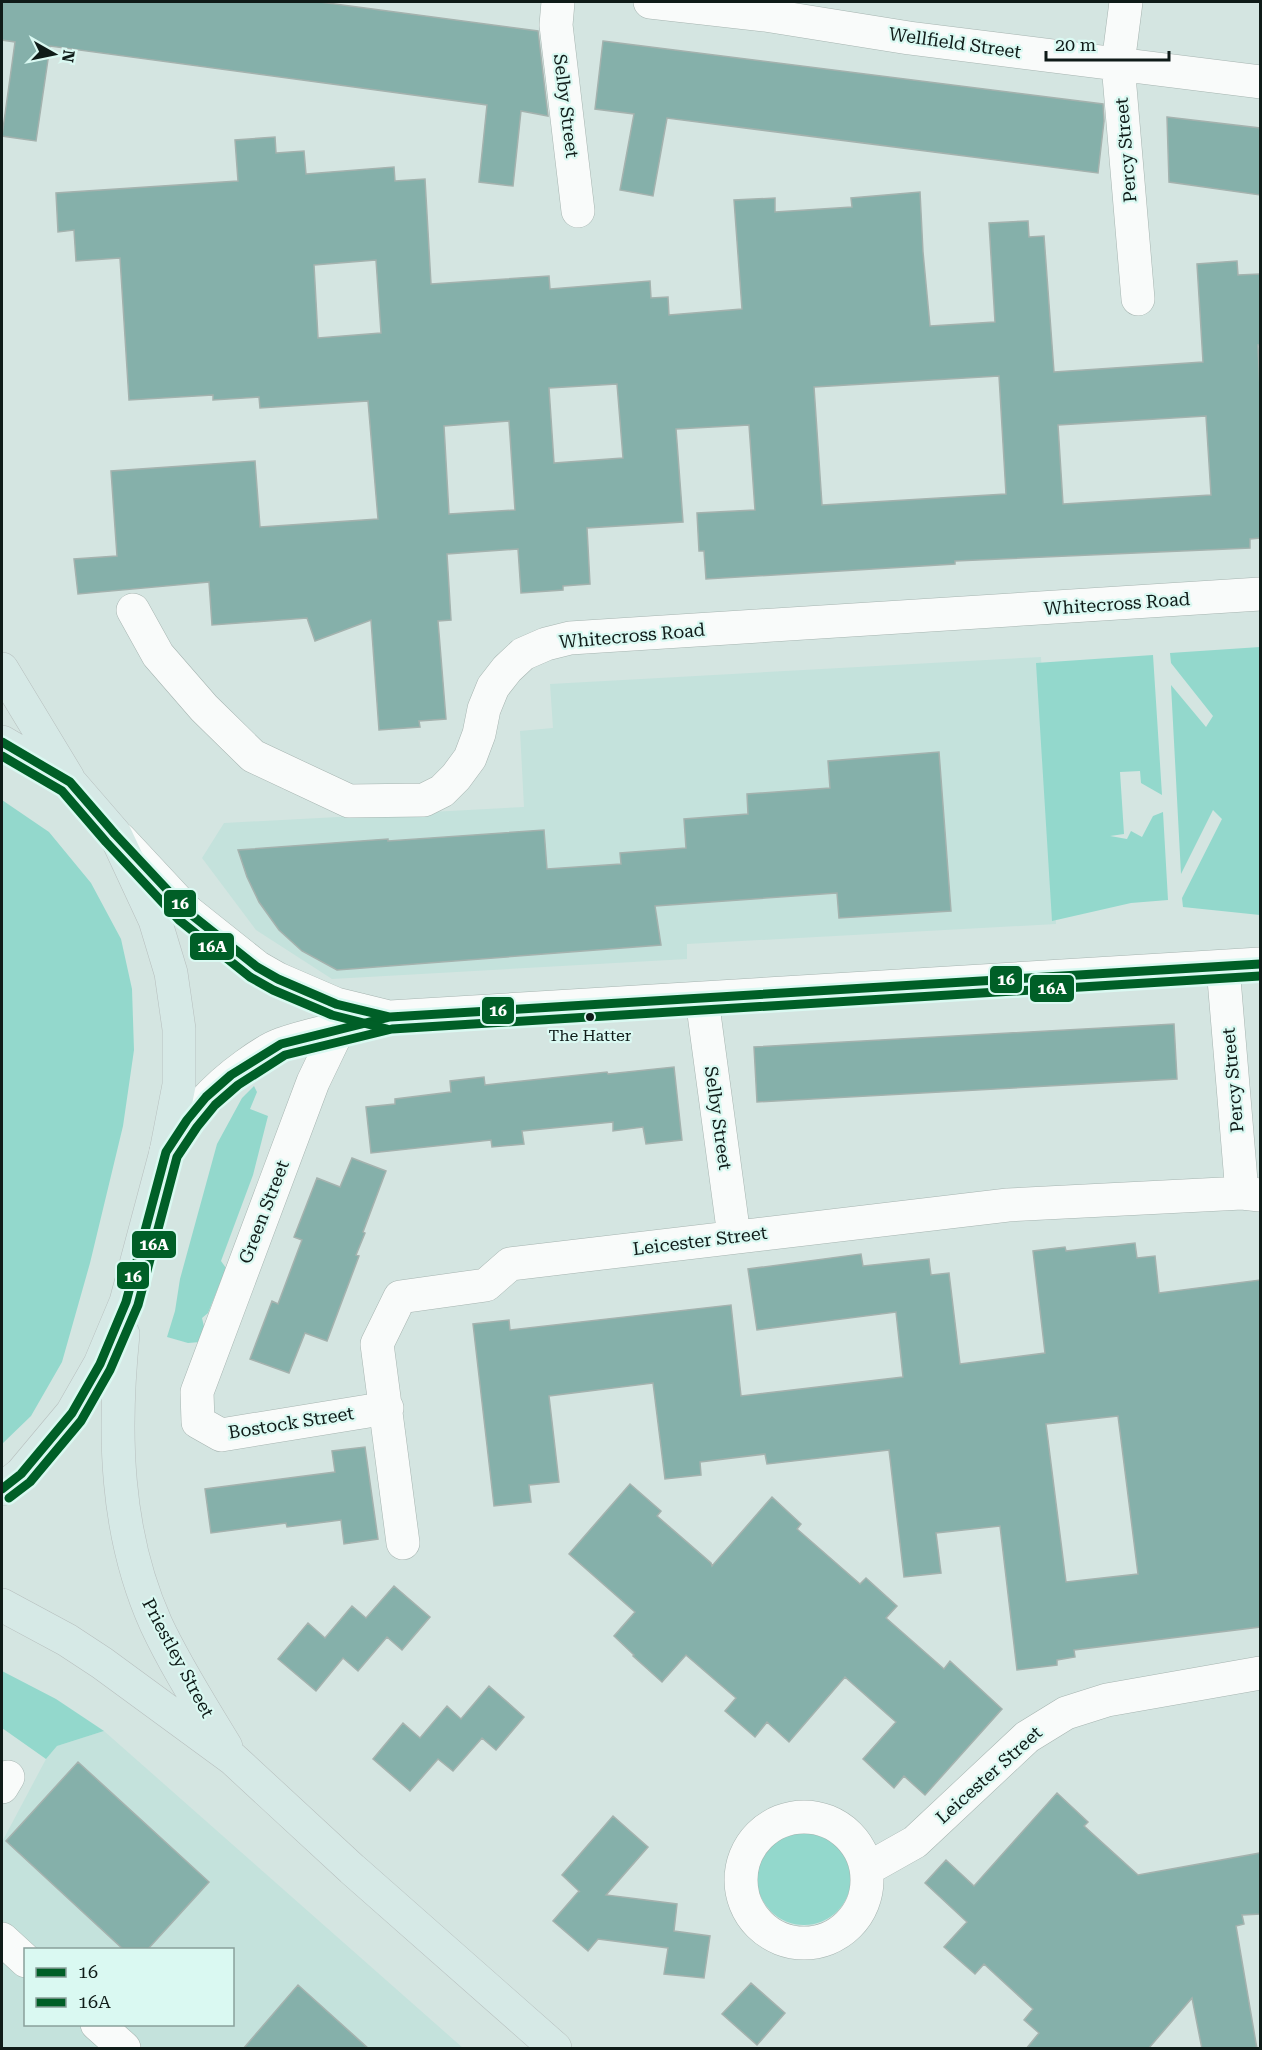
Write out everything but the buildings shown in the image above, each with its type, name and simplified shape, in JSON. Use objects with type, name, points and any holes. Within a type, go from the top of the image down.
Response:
[{"type":"highway","points":[[2,669],[70,782],[115,834],[155,920],[171,973],[179,1029],[178,1085],[166,1152],[126,1302],[100,1364],[72,1413],[21,1474],[2,1489]]},
{"type":"highway","points":[[2,742],[70,782]]},
{"type":"highway","name":"Priestley Street","points":[[126,1302],[118,1384],[119,1459],[125,1530],[142,1590],[157,1625],[233,1759]]},
{"type":"highway","name":"Priestley Street","points":[[2,1605],[67,1640],[102,1663],[233,1759],[352,1869],[555,2049]]},
{"type":"street","name":"Selby Street","points":[[558,2],[556,25],[578,211]]},
{"type":"street","name":"Wellfield Street","points":[[650,2],[765,15],[909,38],[1260,82]]},
{"type":"street","name":"Percy Street","points":[[1126,2],[1118,64],[1138,298]]},
{"type":"street","name":"Whitecross Road","points":[[133,610],[158,655],[204,708],[253,756],[349,801],[424,800],[442,791],[470,758],[493,687],[507,669],[524,654],[546,644],[570,638],[1260,594]]},
{"type":"street","points":[[115,834],[188,912],[257,967],[337,1017]]},
{"type":"street","points":[[166,1152],[187,1120],[206,1097],[240,1069],[281,1044],[337,1017],[390,1017],[1260,964]]},
{"type":"street","name":"Percy Street","points":[[1223,967],[1251,1194]]},
{"type":"street","name":"Selby Street","points":[[702,999],[734,1236]]},
{"type":"street","name":"Green Street","points":[[198,1422],[197,1392],[337,1017]]},
{"type":"street","name":"Leicester Street","points":[[403,1543],[377,1344],[400,1297],[486,1285],[510,1264],[734,1236],[1008,1205],[1251,1194]]},
{"type":"street","name":"Bostock Street","points":[[198,1422],[221,1435],[387,1408]]},
{"type":"street","name":"Leicester Street","points":[[867,1869],[915,1842],[1027,1737],[1066,1713],[1107,1700],[1260,1673]]},
{"type":"street","points":[[2,1939],[24,1959]]},
{"type":"street","points":[[98,2026],[124,2049]]},
{"type":"shaded area","points":[[1041,657],[1056,924],[687,944],[687,959],[332,979],[256,930],[202,858],[224,823],[524,807],[520,731],[553,728],[550,684]]},
{"type":"shaded area","points":[[104,1731],[463,2048],[2,2048],[2,1842],[46,1759],[57,1746]]},
{"type":"green space","points":[[1260,647],[1260,915],[1183,907],[1182,898],[1222,819],[1213,810],[1181,874],[1171,685],[1206,727],[1213,716],[1171,663],[1170,653]]},
{"type":"green space","points":[[1153,655],[1162,795],[1141,783],[1140,771],[1120,772],[1124,834],[1110,836],[1127,839],[1131,831],[1142,837],[1153,816],[1163,812],[1168,900],[1131,903],[1052,921],[1036,663]]},
{"type":"green space","points":[[2,800],[49,832],[91,883],[121,939],[132,989],[134,1050],[123,1126],[90,1263],[62,1362],[31,1416],[2,1444]]},
{"type":"green space","points":[[254,1086],[257,1092],[250,1109],[268,1116],[253,1175],[221,1261],[226,1268],[208,1313],[202,1318],[205,1331],[200,1342],[188,1343],[167,1337],[175,1311],[180,1279],[217,1144],[242,1098]]},
{"type":"green space","points":[[2,1671],[56,1699],[104,1731],[57,1746],[46,1759],[2,1728]]},
{"type":"green space","points":[[804,1831],[822,1835],[837,1845],[847,1860],[851,1878],[847,1896],[837,1911],[822,1921],[804,1925],[786,1921],[771,1911],[761,1896],[757,1878],[761,1860],[771,1845],[786,1835]]},
{"type":"transit line","name":"16","points":[[2,742],[70,782],[188,912],[257,967],[278,979],[336,1004],[390,1017]]},
{"type":"transit line","name":"16A","points":[[2,756],[62,791],[179,920],[250,977],[273,990],[332,1015],[387,1029]]},
{"type":"transit line","name":"16","points":[[2,1489],[21,1474],[72,1413],[100,1364],[126,1302],[166,1152],[187,1120],[206,1097],[231,1075],[281,1044],[390,1017],[1260,964]]},
{"type":"transit line","name":"16A","points":[[9,1498],[30,1482],[81,1421],[110,1370],[138,1305],[177,1157],[215,1105],[238,1085],[285,1055],[392,1029],[1260,976]]},
{"type":"place","name":"The Hatter","points":[[590,1017]]}]
